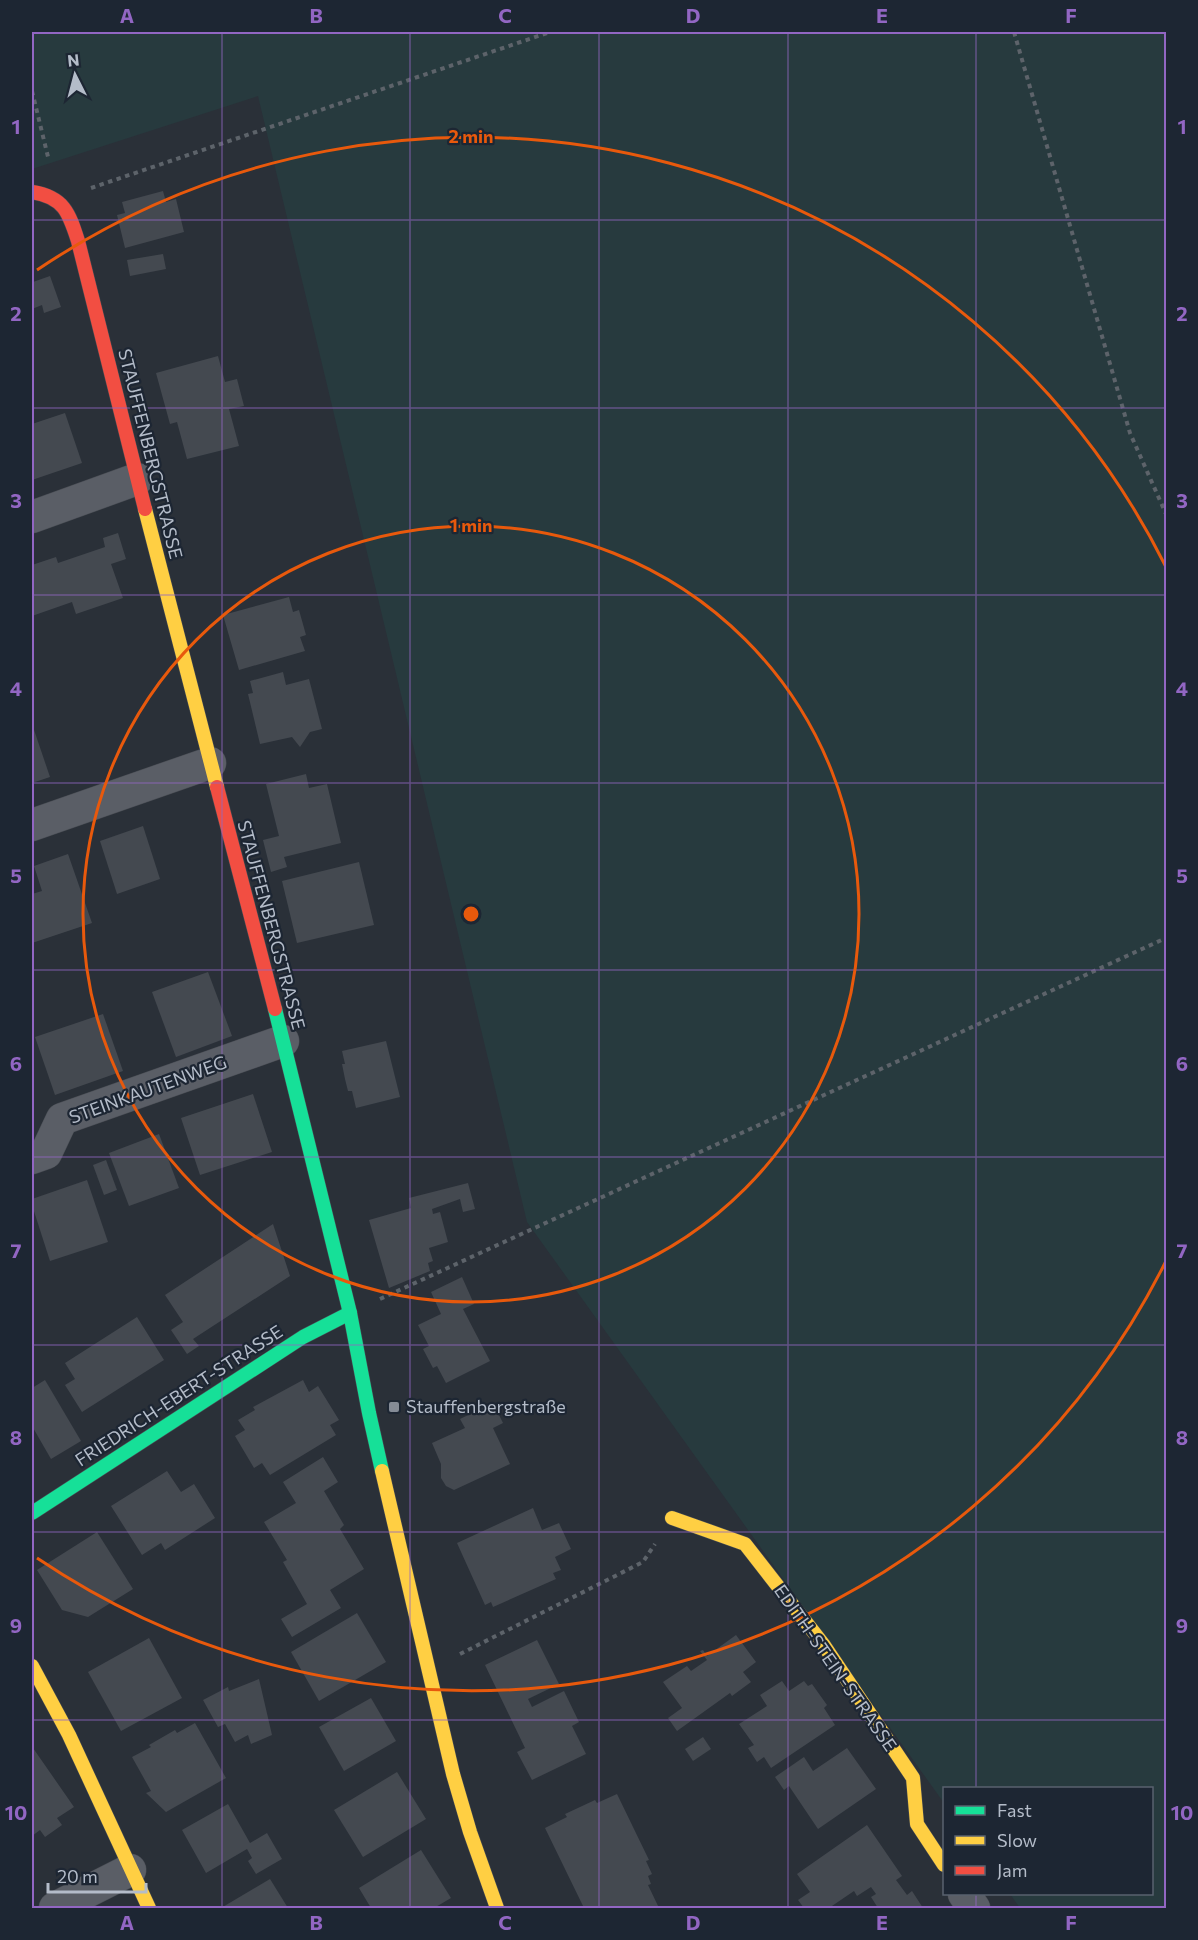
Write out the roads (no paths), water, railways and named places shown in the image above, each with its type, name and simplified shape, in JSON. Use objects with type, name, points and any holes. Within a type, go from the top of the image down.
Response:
[{"type":"street","name":"STAUFFENBERGSTRASSE","points":[[32,192],[42,192],[58,199],[71,221],[78,241],[137,479],[283,1041],[350,1313],[369,1413],[453,1774],[470,1832],[497,1908]]},
{"type":"street","points":[[32,517],[137,479]]},
{"type":"street","points":[[32,825],[210,763]]},
{"type":"street","name":"STEINKAUTENWEG","points":[[32,1158],[46,1153],[62,1119],[283,1041]]},
{"type":"street","name":"FRIEDRICH-EBERT-STRASSE","points":[[32,1513],[303,1337],[350,1313]]},
{"type":"street","name":"EDITH-STEIN-STRASSE","points":[[672,1518],[745,1544],[823,1644],[913,1778],[917,1824],[943,1862]]},
{"type":"street","points":[[32,1666],[69,1735],[149,1908]]},
{"type":"street","points":[[55,1908],[130,1870]]},
{"type":"street","points":[[965,1895],[974,1908]]},
{"type":"place","name":"Stauffenbergstraße","points":[[394,1407]]}]
